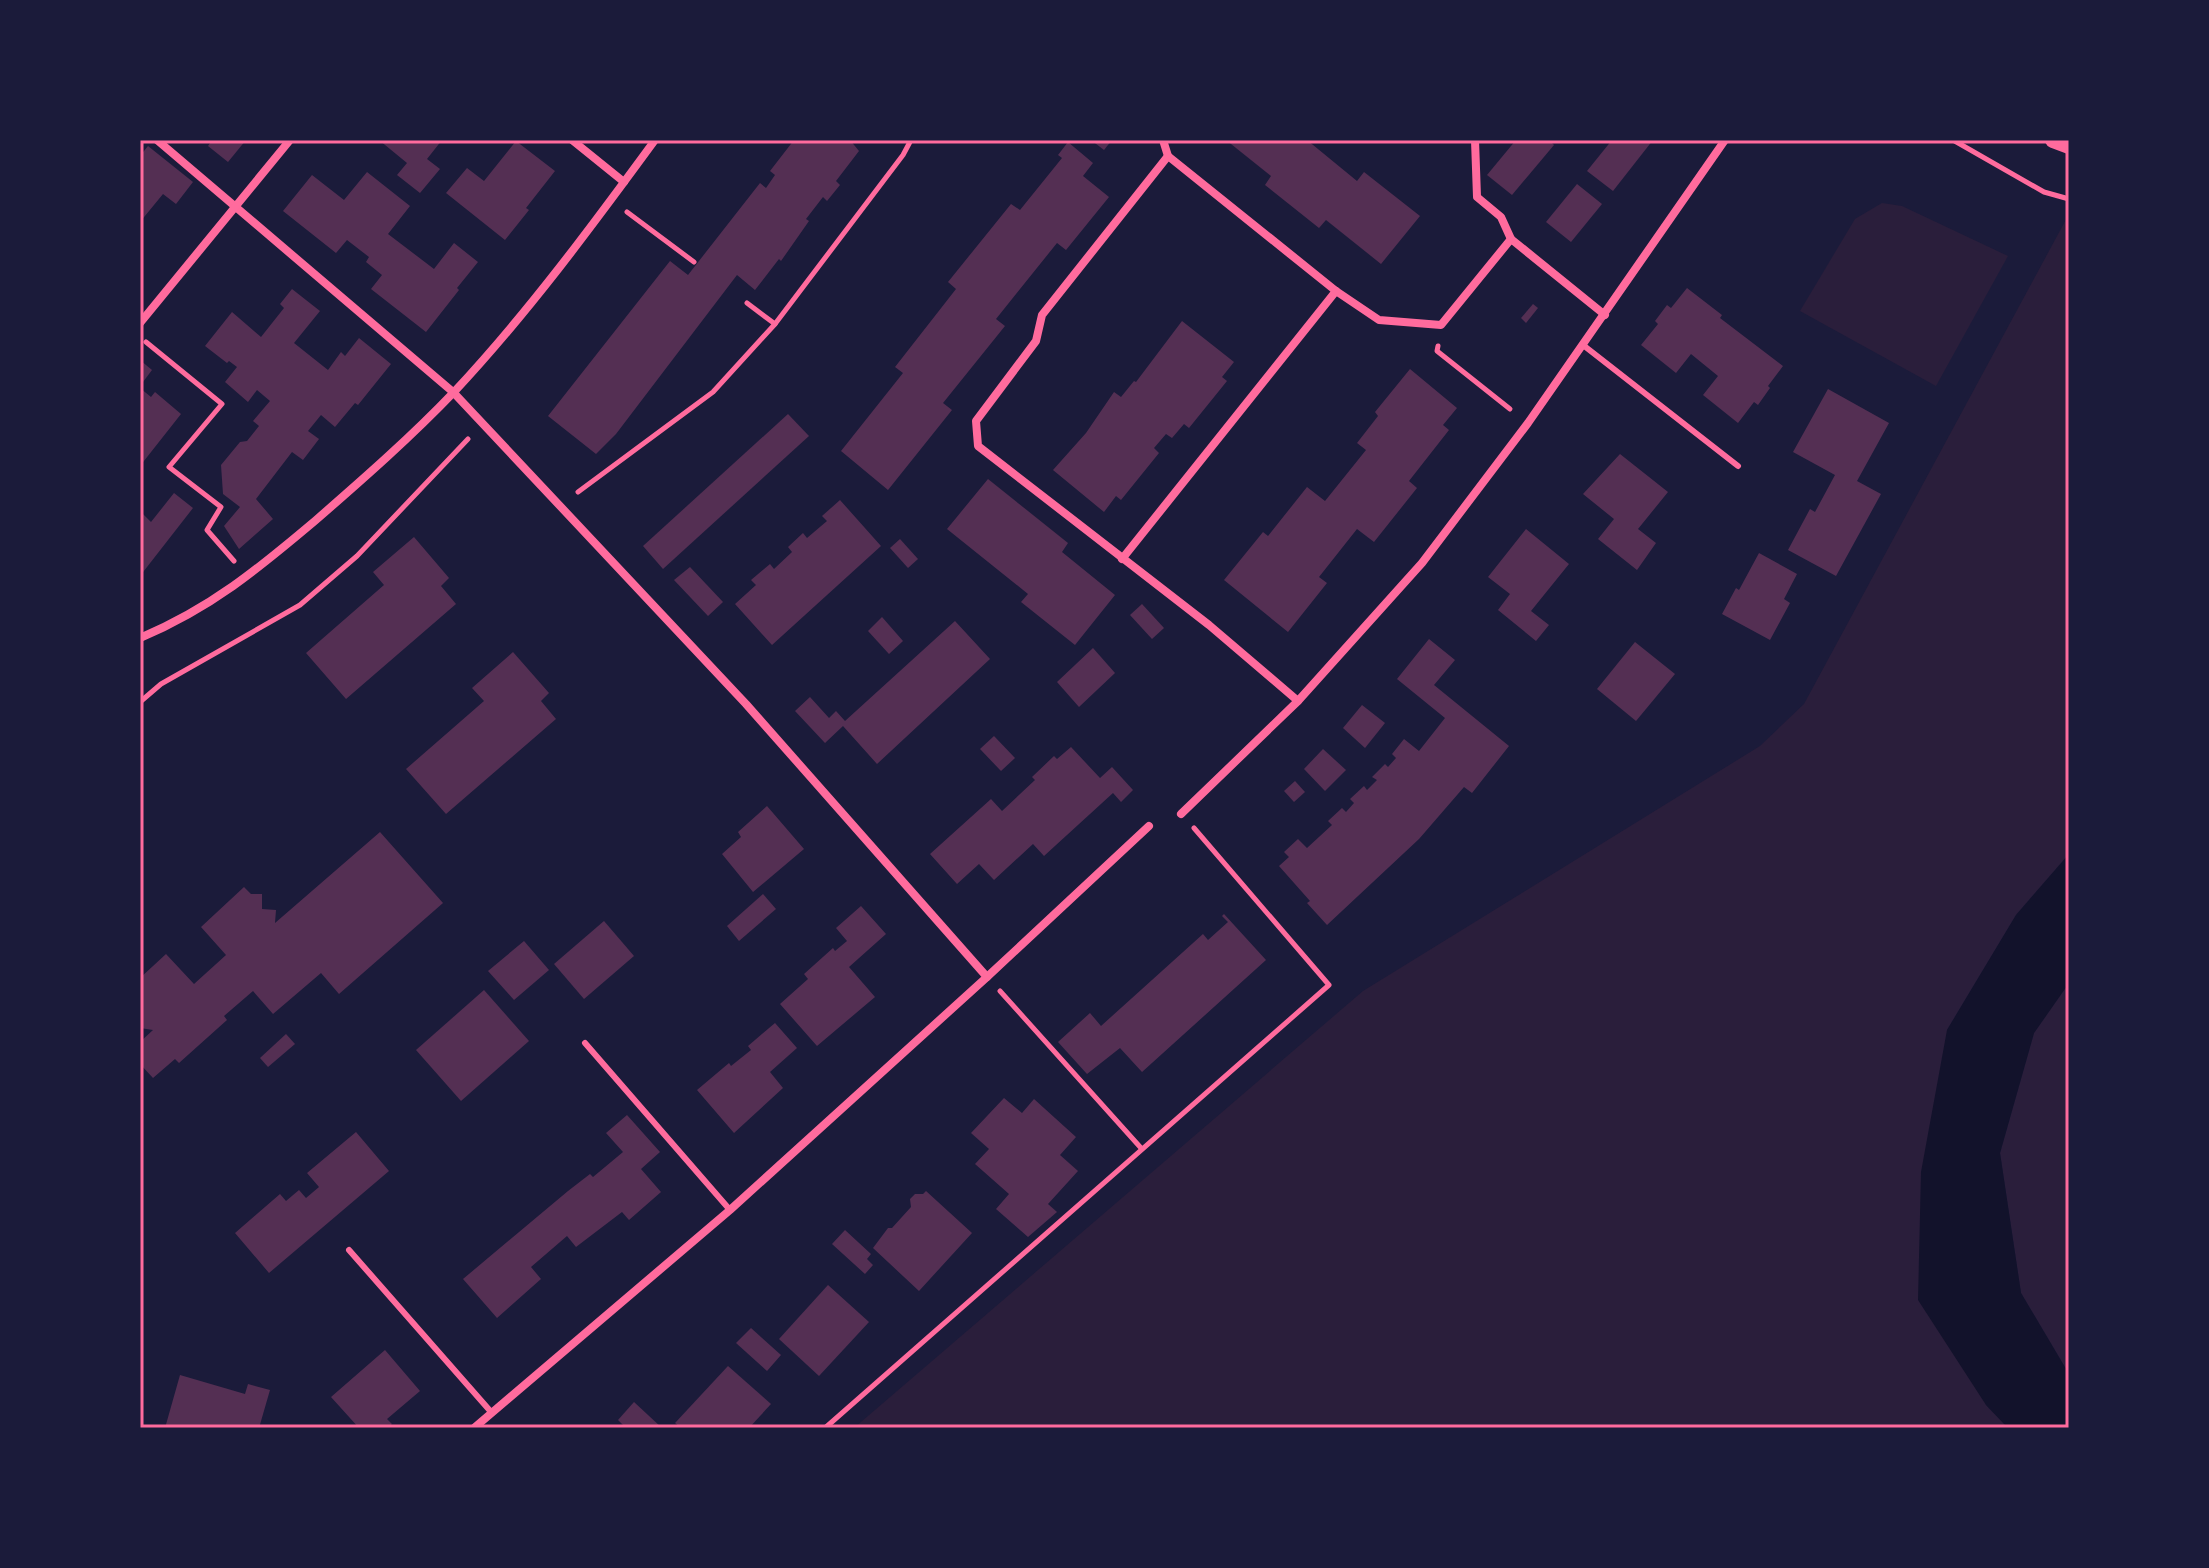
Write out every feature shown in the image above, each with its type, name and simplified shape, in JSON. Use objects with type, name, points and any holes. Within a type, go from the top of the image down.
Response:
[{"type":"main road","points":[[2053,140],[2069,146]]},
{"type":"street","points":[[157,140],[453,392],[561,504],[848,817],[987,977]]},
{"type":"street","points":[[140,323],[290,140]]},
{"type":"street","points":[[572,140],[624,182]]},
{"type":"street","points":[[140,638],[181,621],[249,576],[356,485],[453,392],[515,322],[655,140]]},
{"type":"street","points":[[1163,140],[1168,156],[1336,291],[1379,320],[1441,325],[1511,239]]},
{"type":"street","points":[[1475,140],[1477,197],[1501,217],[1511,239],[1605,315]]},
{"type":"street","points":[[1181,814],[1298,701],[1422,563],[1528,423],[1725,140]]},
{"type":"street","points":[[1168,156],[1042,315],[1036,341],[976,421],[978,446],[1209,625],[1298,701]]},
{"type":"street","points":[[1122,559],[1336,291]]},
{"type":"street","points":[[474,1428],[730,1210],[1149,826]]},
{"type":"lane","points":[[1583,345],[1738,466]]},
{"type":"lane","points":[[585,1043],[730,1210]]},
{"type":"lane","points":[[349,1250],[492,1413]]},
{"type":"path","points":[[561,504],[713,392],[775,324],[903,155],[911,140]]},
{"type":"path","points":[[1953,140],[2044,192],[2069,199]]},
{"type":"path","points":[[611,200],[694,262]]},
{"type":"path","points":[[747,303],[775,324]]},
{"type":"path","points":[[1441,325],[1437,351],[1528,423]]},
{"type":"path","points":[[140,337],[222,404],[169,467],[221,507],[207,530],[249,576]]},
{"type":"path","points":[[140,702],[161,684],[300,605],[357,556],[482,423]]},
{"type":"path","points":[[825,1428],[1329,985],[1181,814]]},
{"type":"path","points":[[987,977],[1141,1148]]},
{"type":"shaded area","points":[[1882,203],[1902,206],[2008,256],[1936,386],[1800,311],[1855,219]]},
{"type":"shaded area","points":[[2069,214],[2069,854],[2016,915],[1947,1030],[1986,1405],[2008,1428],[854,1428],[1363,991],[1760,746],[1804,704]]},
{"type":"shaded area","points":[[2069,854],[2069,983],[2034,1033],[2000,1153],[2021,1293],[2069,1374],[2069,1428],[2008,1428],[1986,1405],[1918,1300],[1921,1172],[1947,1030],[2016,915]]},
{"type":"shaded area","points":[[2069,983],[2069,1374],[2021,1293],[2000,1153],[2034,1033]]},
{"type":"building","points":[[212,140],[246,140],[228,162],[208,146]]},
{"type":"building","points":[[379,140],[442,140],[427,159],[440,169],[420,193],[397,175],[407,163]]},
{"type":"building","points":[[794,140],[850,140],[859,151],[836,181],[840,185],[827,201],[823,197],[781,261],[779,259],[755,290],[737,275],[616,434],[596,454],[548,416],[670,261],[688,275],[760,183],[766,188],[775,175],[770,171]]},
{"type":"building","points":[[1091,140],[1112,140],[1104,150]]},
{"type":"building","points":[[1226,140],[1307,140],[1357,181],[1364,172],[1420,216],[1381,264],[1326,220],[1319,228],[1265,185],[1271,176]]},
{"type":"building","points":[[1516,140],[1549,140],[1554,145],[1512,195],[1487,175]]},
{"type":"building","points":[[1612,140],[1653,140],[1613,191],[1587,171]]},
{"type":"building","points":[[516,141],[555,171],[505,240],[446,193],[467,168],[484,181]]},
{"type":"building","points":[[1068,142],[1093,163],[1083,176],[1109,197],[1066,250],[1057,243],[996,319],[1005,326],[943,403],[952,410],[888,490],[841,451],[903,373],[895,367],[956,289],[948,282],[1011,204],[1020,210],[1062,158],[1058,155]]},
{"type":"building","points":[[148,146],[193,182],[176,204],[163,194],[140,222],[140,156]]},
{"type":"building","points":[[367,172],[410,206],[388,234],[434,269],[454,243],[478,262],[426,332],[371,289],[382,275],[366,262],[369,257],[347,240],[336,253],[283,211],[312,175],[344,200]]},
{"type":"building","points":[[1577,184],[1602,204],[1571,242],[1546,222]]},
{"type":"building","points":[[1687,288],[1722,315],[1720,318],[1783,366],[1758,405],[1754,402],[1738,423],[1703,395],[1718,376],[1691,354],[1676,373],[1641,345],[1658,324],[1655,321],[1667,305],[1671,308]]},
{"type":"building","points":[[292,289],[320,311],[294,343],[328,370],[341,352],[345,356],[359,338],[391,364],[358,405],[355,403],[335,427],[321,415],[308,431],[319,439],[303,460],[292,452],[256,499],[273,519],[239,549],[224,526],[240,507],[223,494],[221,465],[240,442],[247,441],[259,426],[253,421],[270,401],[257,390],[248,402],[225,382],[237,367],[205,346],[232,312],[261,337],[284,308],[280,304]]},
{"type":"building","points":[[1533,304],[1538,308],[1526,323],[1521,318]]},
{"type":"building","points":[[1182,321],[1234,362],[1222,377],[1227,381],[1189,428],[1184,424],[1172,438],[1166,434],[1154,448],[1159,453],[1121,500],[1116,496],[1104,512],[1053,470],[1086,433],[1114,392],[1121,397],[1136,382]]},
{"type":"building","points":[[140,360],[152,370],[140,386]]},
{"type":"building","points":[[1410,369],[1457,408],[1443,425],[1449,430],[1409,481],[1417,488],[1374,542],[1357,529],[1319,577],[1327,583],[1288,632],[1224,580],[1263,532],[1268,536],[1307,487],[1325,501],[1366,450],[1357,443],[1378,416],[1375,412]]},
{"type":"building","points":[[140,388],[151,397],[155,392],[181,414],[140,466]]},
{"type":"building","points":[[1828,389],[1889,423],[1857,481],[1881,494],[1836,576],[1788,550],[1810,509],[1815,512],[1835,475],[1793,452]]},
{"type":"building","points":[[788,414],[809,436],[663,569],[643,546]]},
{"type":"building","points":[[1620,454],[1668,492],[1638,529],[1656,543],[1637,570],[1598,539],[1614,519],[1583,494]]},
{"type":"building","points":[[988,479],[1068,543],[1062,552],[1115,595],[1075,645],[1021,602],[1028,594],[947,529]]},
{"type":"building","points":[[174,493],[193,508],[140,576],[140,511],[151,522]]},
{"type":"building","points":[[840,500],[881,546],[772,645],[735,604],[756,585],[751,580],[770,564],[774,569],[792,552],[788,547],[803,533],[807,538],[827,521],[822,516]]},
{"type":"building","points":[[1526,529],[1569,564],[1531,611],[1549,625],[1536,641],[1498,610],[1510,594],[1488,577]]},
{"type":"building","points":[[414,537],[449,578],[441,586],[456,604],[346,699],[306,653],[384,585],[373,572]]},
{"type":"building","points":[[900,539],[918,559],[908,568],[890,548]]},
{"type":"building","points":[[1759,553],[1797,574],[1784,599],[1790,603],[1770,640],[1722,614]]},
{"type":"building","points":[[690,567],[723,602],[708,616],[674,580]]},
{"type":"building","points":[[1142,604],[1164,628],[1152,639],[1130,615]]},
{"type":"building","points":[[882,617],[903,641],[889,654],[868,631]]},
{"type":"building","points":[[955,621],[990,659],[877,764],[843,726],[825,743],[795,711],[810,697],[829,718],[836,711],[845,721]]},
{"type":"building","points":[[1429,639],[1455,660],[1434,685],[1509,746],[1472,793],[1464,787],[1419,839],[1327,925],[1279,866],[1289,857],[1284,852],[1298,839],[1307,848],[1332,825],[1328,821],[1342,808],[1346,812],[1354,803],[1350,799],[1364,786],[1367,790],[1377,780],[1372,777],[1396,758],[1392,754],[1404,739],[1419,751],[1445,718],[1397,679]]},
{"type":"building","points":[[1635,642],[1675,674],[1636,721],[1597,689]]},
{"type":"building","points":[[1093,648],[1115,673],[1079,707],[1057,682]]},
{"type":"building","points":[[513,652],[549,693],[541,701],[556,719],[446,814],[406,769],[484,701],[472,688]]},
{"type":"building","points":[[1362,705],[1385,723],[1365,748],[1343,728]]},
{"type":"building","points":[[994,736],[1015,758],[1001,771],[980,749]]},
{"type":"building","points":[[1071,747],[1100,778],[1112,767],[1133,790],[1121,802],[1113,793],[1044,856],[1033,844],[994,880],[979,864],[957,884],[930,854],[991,799],[1002,811],[1035,780],[1032,777],[1054,756],[1057,759]]},
{"type":"building","points":[[1323,749],[1346,770],[1325,791],[1304,769]]},
{"type":"building","points":[[1295,781],[1305,792],[1294,802],[1284,791]]},
{"type":"building","points":[[767,806],[804,849],[753,892],[722,854],[741,837],[738,832]]},
{"type":"building","points":[[380,832],[443,903],[339,994],[321,973],[273,1014],[253,991],[224,1016],[227,1020],[179,1063],[175,1059],[153,1078],[140,1064],[140,1042],[153,1030],[140,1028],[140,978],[166,954],[194,984],[226,955],[201,927],[244,887],[251,894],[262,894],[262,909],[276,910],[275,923]]},
{"type":"building","points":[[763,894],[776,909],[739,941],[727,926]]},
{"type":"building","points":[[861,906],[886,934],[849,967],[875,997],[817,1046],[780,1004],[808,979],[804,974],[833,948],[835,951],[847,941],[836,928]]},
{"type":"building","points":[[1224,914],[1266,960],[1142,1072],[1120,1048],[1087,1074],[1058,1042],[1090,1013],[1101,1026],[1203,934],[1208,940],[1228,922],[1222,916]]},
{"type":"building","points":[[604,921],[634,956],[584,999],[554,964]]},
{"type":"building","points":[[524,941],[549,970],[514,1000],[488,971]]},
{"type":"building","points":[[484,990],[529,1041],[461,1101],[416,1050]]},
{"type":"building","points":[[775,1023],[797,1048],[770,1072],[783,1088],[734,1133],[697,1090],[729,1063],[731,1066],[751,1050],[748,1046]]},
{"type":"building","points":[[286,1034],[295,1044],[268,1067],[260,1058]]},
{"type":"building","points":[[1004,1098],[1022,1113],[1034,1099],[1076,1137],[1060,1155],[1078,1171],[1048,1204],[1057,1212],[1028,1237],[996,1209],[1009,1194],[975,1164],[989,1149],[971,1133]]},
{"type":"building","points":[[627,1115],[660,1152],[641,1169],[661,1192],[629,1220],[622,1212],[576,1247],[567,1236],[531,1267],[541,1279],[497,1318],[463,1279],[568,1191],[590,1174],[593,1177],[623,1152],[606,1133]]},
{"type":"building","points":[[356,1132],[389,1171],[269,1273],[235,1233],[280,1194],[286,1201],[299,1190],[306,1198],[319,1187],[307,1173]]},
{"type":"building","points":[[926,1191],[972,1233],[919,1291],[873,1248],[888,1228],[892,1228],[911,1207],[910,1199]]},
{"type":"building","points":[[845,1230],[871,1254],[867,1259],[873,1265],[865,1274],[832,1244]]},
{"type":"building","points":[[828,1285],[869,1322],[819,1376],[779,1339]]},
{"type":"building","points":[[751,1328],[781,1355],[767,1371],[736,1343]]},
{"type":"building","points":[[385,1350],[420,1391],[387,1419],[392,1424],[387,1428],[359,1428],[331,1397]]},
{"type":"building","points":[[728,1366],[771,1404],[749,1428],[681,1428],[675,1423]]},
{"type":"building","points":[[180,1375],[245,1394],[248,1384],[270,1390],[259,1428],[165,1428]]},
{"type":"building","points":[[634,1402],[662,1428],[626,1428],[618,1420]]}]
